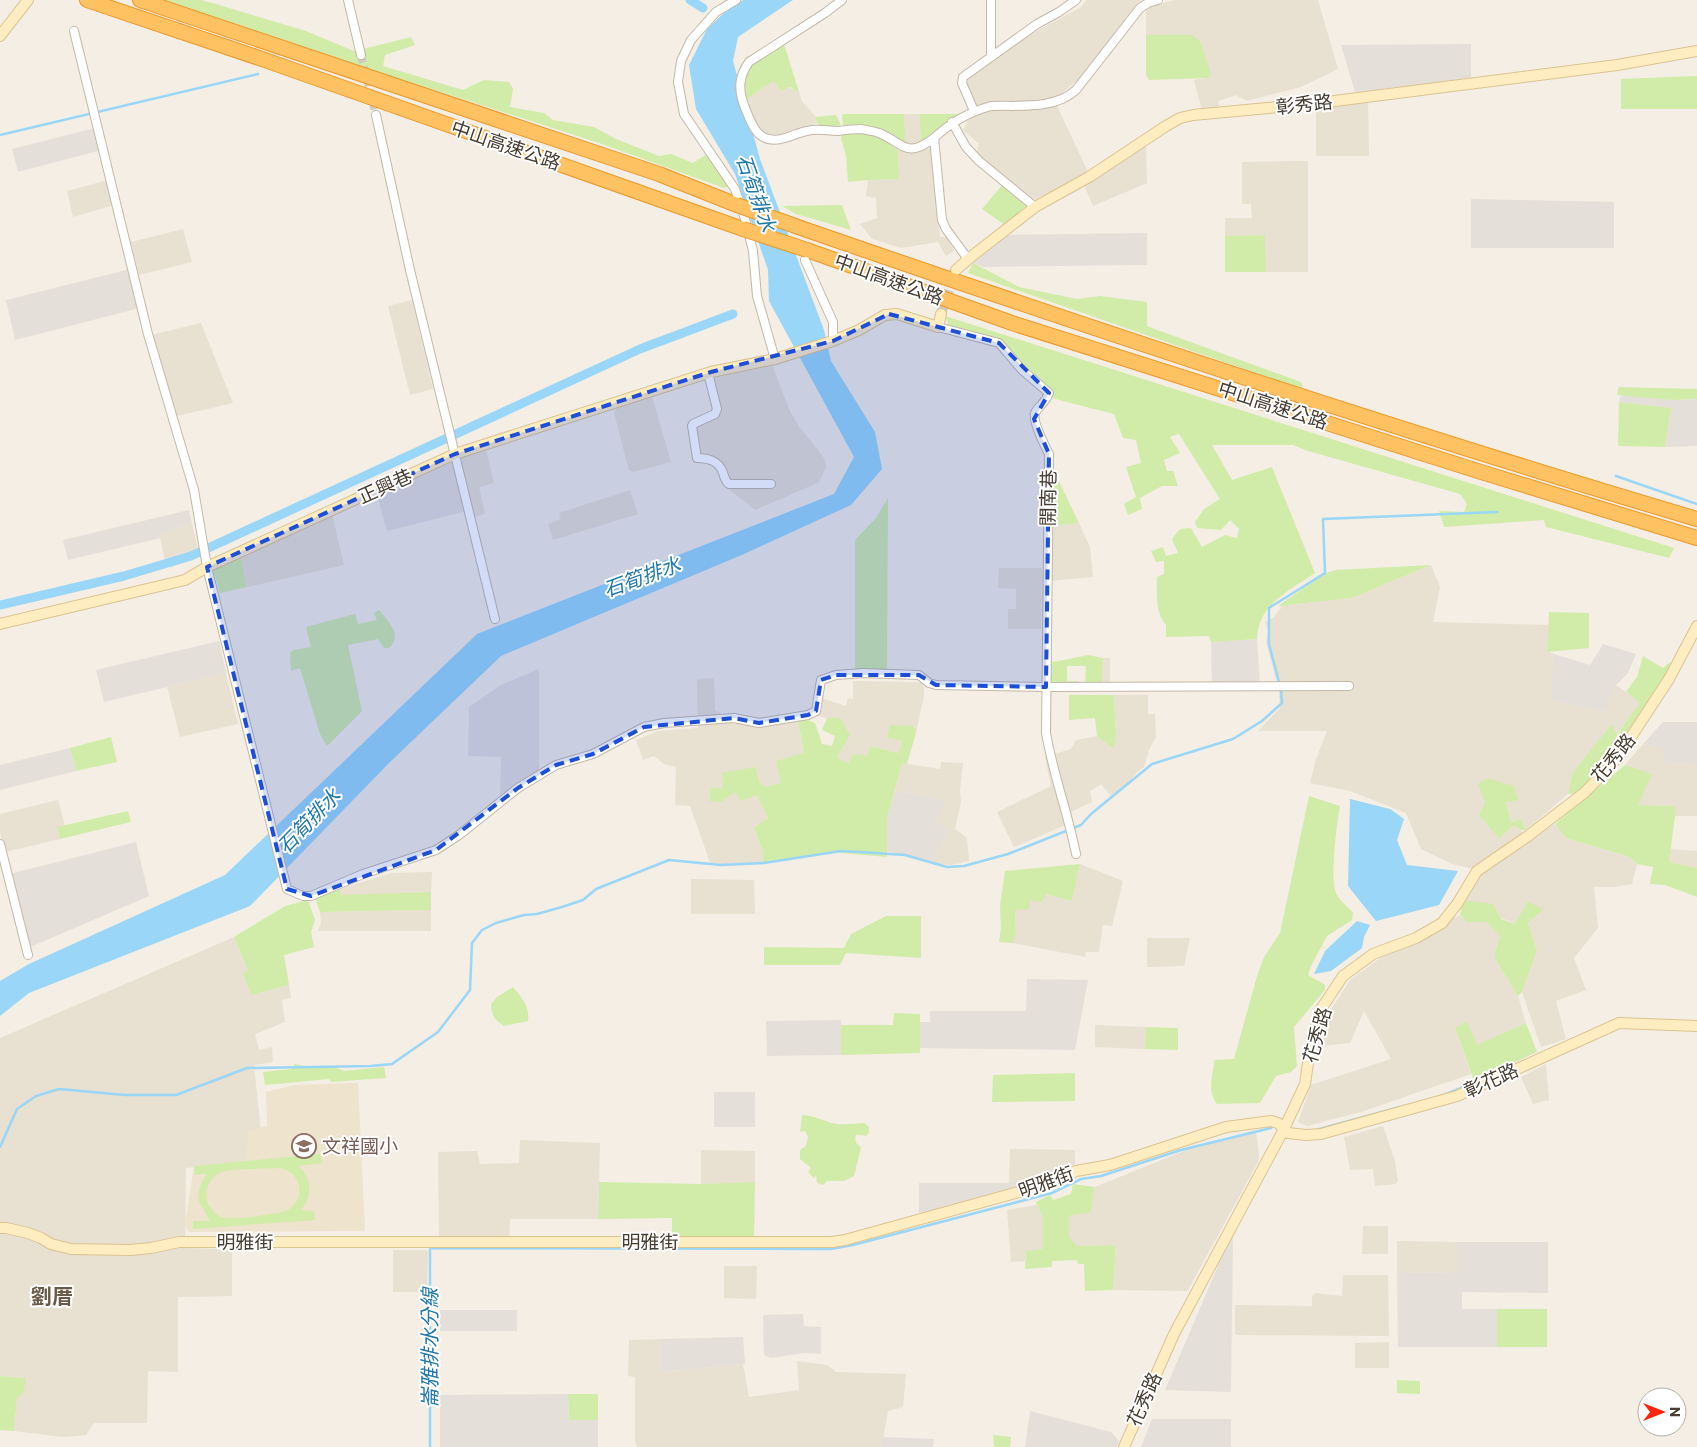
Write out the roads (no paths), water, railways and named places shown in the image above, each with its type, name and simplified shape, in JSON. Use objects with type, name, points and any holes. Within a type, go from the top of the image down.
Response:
[{"type":"highway","name":"中山高速公路","points":[[87,0],[275,64],[743,229],[806,255],[1012,323],[1481,472],[1697,538]]},
{"type":"highway","name":"中山高速公路","points":[[140,0],[659,174],[801,228],[1182,358],[1697,519]]},
{"type":"street","points":[[348,0],[361,55]]},
{"type":"street","points":[[736,0],[716,12],[691,40],[681,61],[678,82],[684,114],[735,189],[745,218],[753,251],[757,296],[775,358]]},
{"type":"street","points":[[842,0],[749,62],[746,67],[741,78],[740,94],[754,128],[761,136],[768,140],[786,138],[812,130],[862,129],[880,133],[904,147],[912,149],[924,145],[952,122],[974,111],[991,106],[1051,103],[1064,99],[1076,90],[1140,8],[1158,0]]},
{"type":"street","points":[[991,0],[991,57]]},
{"type":"street","points":[[974,111],[962,79],[1037,24],[1076,0]]},
{"type":"street","points":[[0,36],[25,4]]},
{"type":"street","points":[[74,31],[148,334],[194,490],[207,568],[287,888],[303,896],[311,896],[363,874],[436,850],[459,835],[518,788],[556,765],[593,754],[644,728],[664,723],[734,718],[759,724],[808,715],[816,711],[821,680],[836,675],[863,673],[919,675],[929,683],[936,685],[1046,687],[1349,686]]},
{"type":"street","name":"彰秀路","points":[[956,270],[1035,207],[1089,177],[1180,118],[1193,115],[1311,104],[1617,65],[1697,50]]},
{"type":"street","points":[[376,115],[410,270],[495,619]]},
{"type":"street","points":[[952,122],[966,147],[979,161],[1035,207]]},
{"type":"street","points":[[934,138],[942,220],[946,229],[968,259]]},
{"type":"street","points":[[806,255],[834,322],[833,341]]},
{"type":"street","name":"開南巷","points":[[775,358],[833,341],[860,330],[889,314],[901,315],[998,343],[1022,370],[1049,393],[1045,402],[1036,411],[1034,419],[1049,454],[1046,733],[1057,784],[1070,822],[1076,854]]},
{"type":"street","points":[[938,327],[941,314]]},
{"type":"street","name":"正興巷","points":[[0,624],[185,580],[207,568],[455,454],[708,373],[775,358]]},
{"type":"street","points":[[708,373],[716,409],[714,414],[692,426],[698,458],[708,458],[715,462],[722,469],[729,484],[771,484]]},
{"type":"street","name":"花秀路","points":[[1124,1447],[1174,1334],[1284,1129],[1305,1084],[1310,1048],[1321,1009],[1343,976],[1374,954],[1416,938],[1442,923],[1457,904],[1477,871],[1528,836],[1584,793],[1610,767],[1629,740],[1669,679],[1697,626]]},
{"type":"street","points":[[0,844],[28,955]]},
{"type":"street","name":"彰花路","points":[[1284,1129],[1288,1133],[1321,1134],[1456,1096],[1619,1023],[1697,1026]]},
{"type":"street","name":"明雅街","points":[[0,1228],[28,1233],[61,1248],[82,1250],[130,1250],[179,1242],[832,1242],[846,1240],[1037,1187],[1076,1171],[1110,1165],[1226,1127],[1271,1121],[1278,1123],[1284,1129]]},
{"type":"water","name":"石筍排水","points":[[743,0],[793,0],[738,37],[733,61],[760,159],[824,330],[831,361],[875,432],[882,469],[851,505],[744,554],[501,656],[389,763],[250,906],[29,993],[0,1016],[0,981],[29,964],[225,875],[477,634],[834,494],[854,457],[769,301],[768,270],[735,174],[696,109],[689,65],[707,29],[724,13]]},
{"type":"water","points":[[1350,799],[1390,809],[1404,819],[1397,840],[1407,865],[1458,871],[1439,905],[1376,921],[1348,886]]},
{"type":"water","points":[[1357,921],[1370,925],[1364,937],[1362,948],[1331,971],[1314,974],[1325,951]]},
{"type":"waterway","points":[[690,0],[703,8]]},
{"type":"waterway","points":[[0,135],[258,74]]},
{"type":"waterway","points":[[0,605],[124,576],[191,556],[640,349],[733,314]]},
{"type":"waterway","points":[[1616,476],[1697,504]]},
{"type":"waterway","points":[[0,1147],[17,1109],[36,1096],[59,1089],[125,1095],[176,1095],[247,1068],[392,1064],[438,1032],[470,990],[472,943],[482,930],[496,923],[524,915],[537,914],[583,900],[596,889],[669,860],[721,865],[764,863],[841,851],[905,855],[947,867],[964,866],[1008,854],[1081,825],[1091,814],[1152,764],[1233,739],[1262,721],[1282,703],[1281,690],[1269,644],[1269,608],[1325,573],[1323,519],[1497,512]]},
{"type":"waterway","points":[[1444,1095],[1481,1080]]},
{"type":"waterway","points":[[1316,1130],[1400,1107]]},
{"type":"waterway","name":"崙雅排水分線","points":[[430,1447],[430,1248],[831,1249],[853,1245],[1052,1193],[1081,1179],[1101,1176],[1181,1150],[1271,1128]]},
{"type":"tunnel","points":[[361,55],[376,115]]},
{"type":"tunnel","points":[[941,314],[954,275]]},
{"type":"place","name":"文祥國小","points":[[304,1146]]},
{"type":"district","name":"劉厝","points":[[52,1297]]}]
